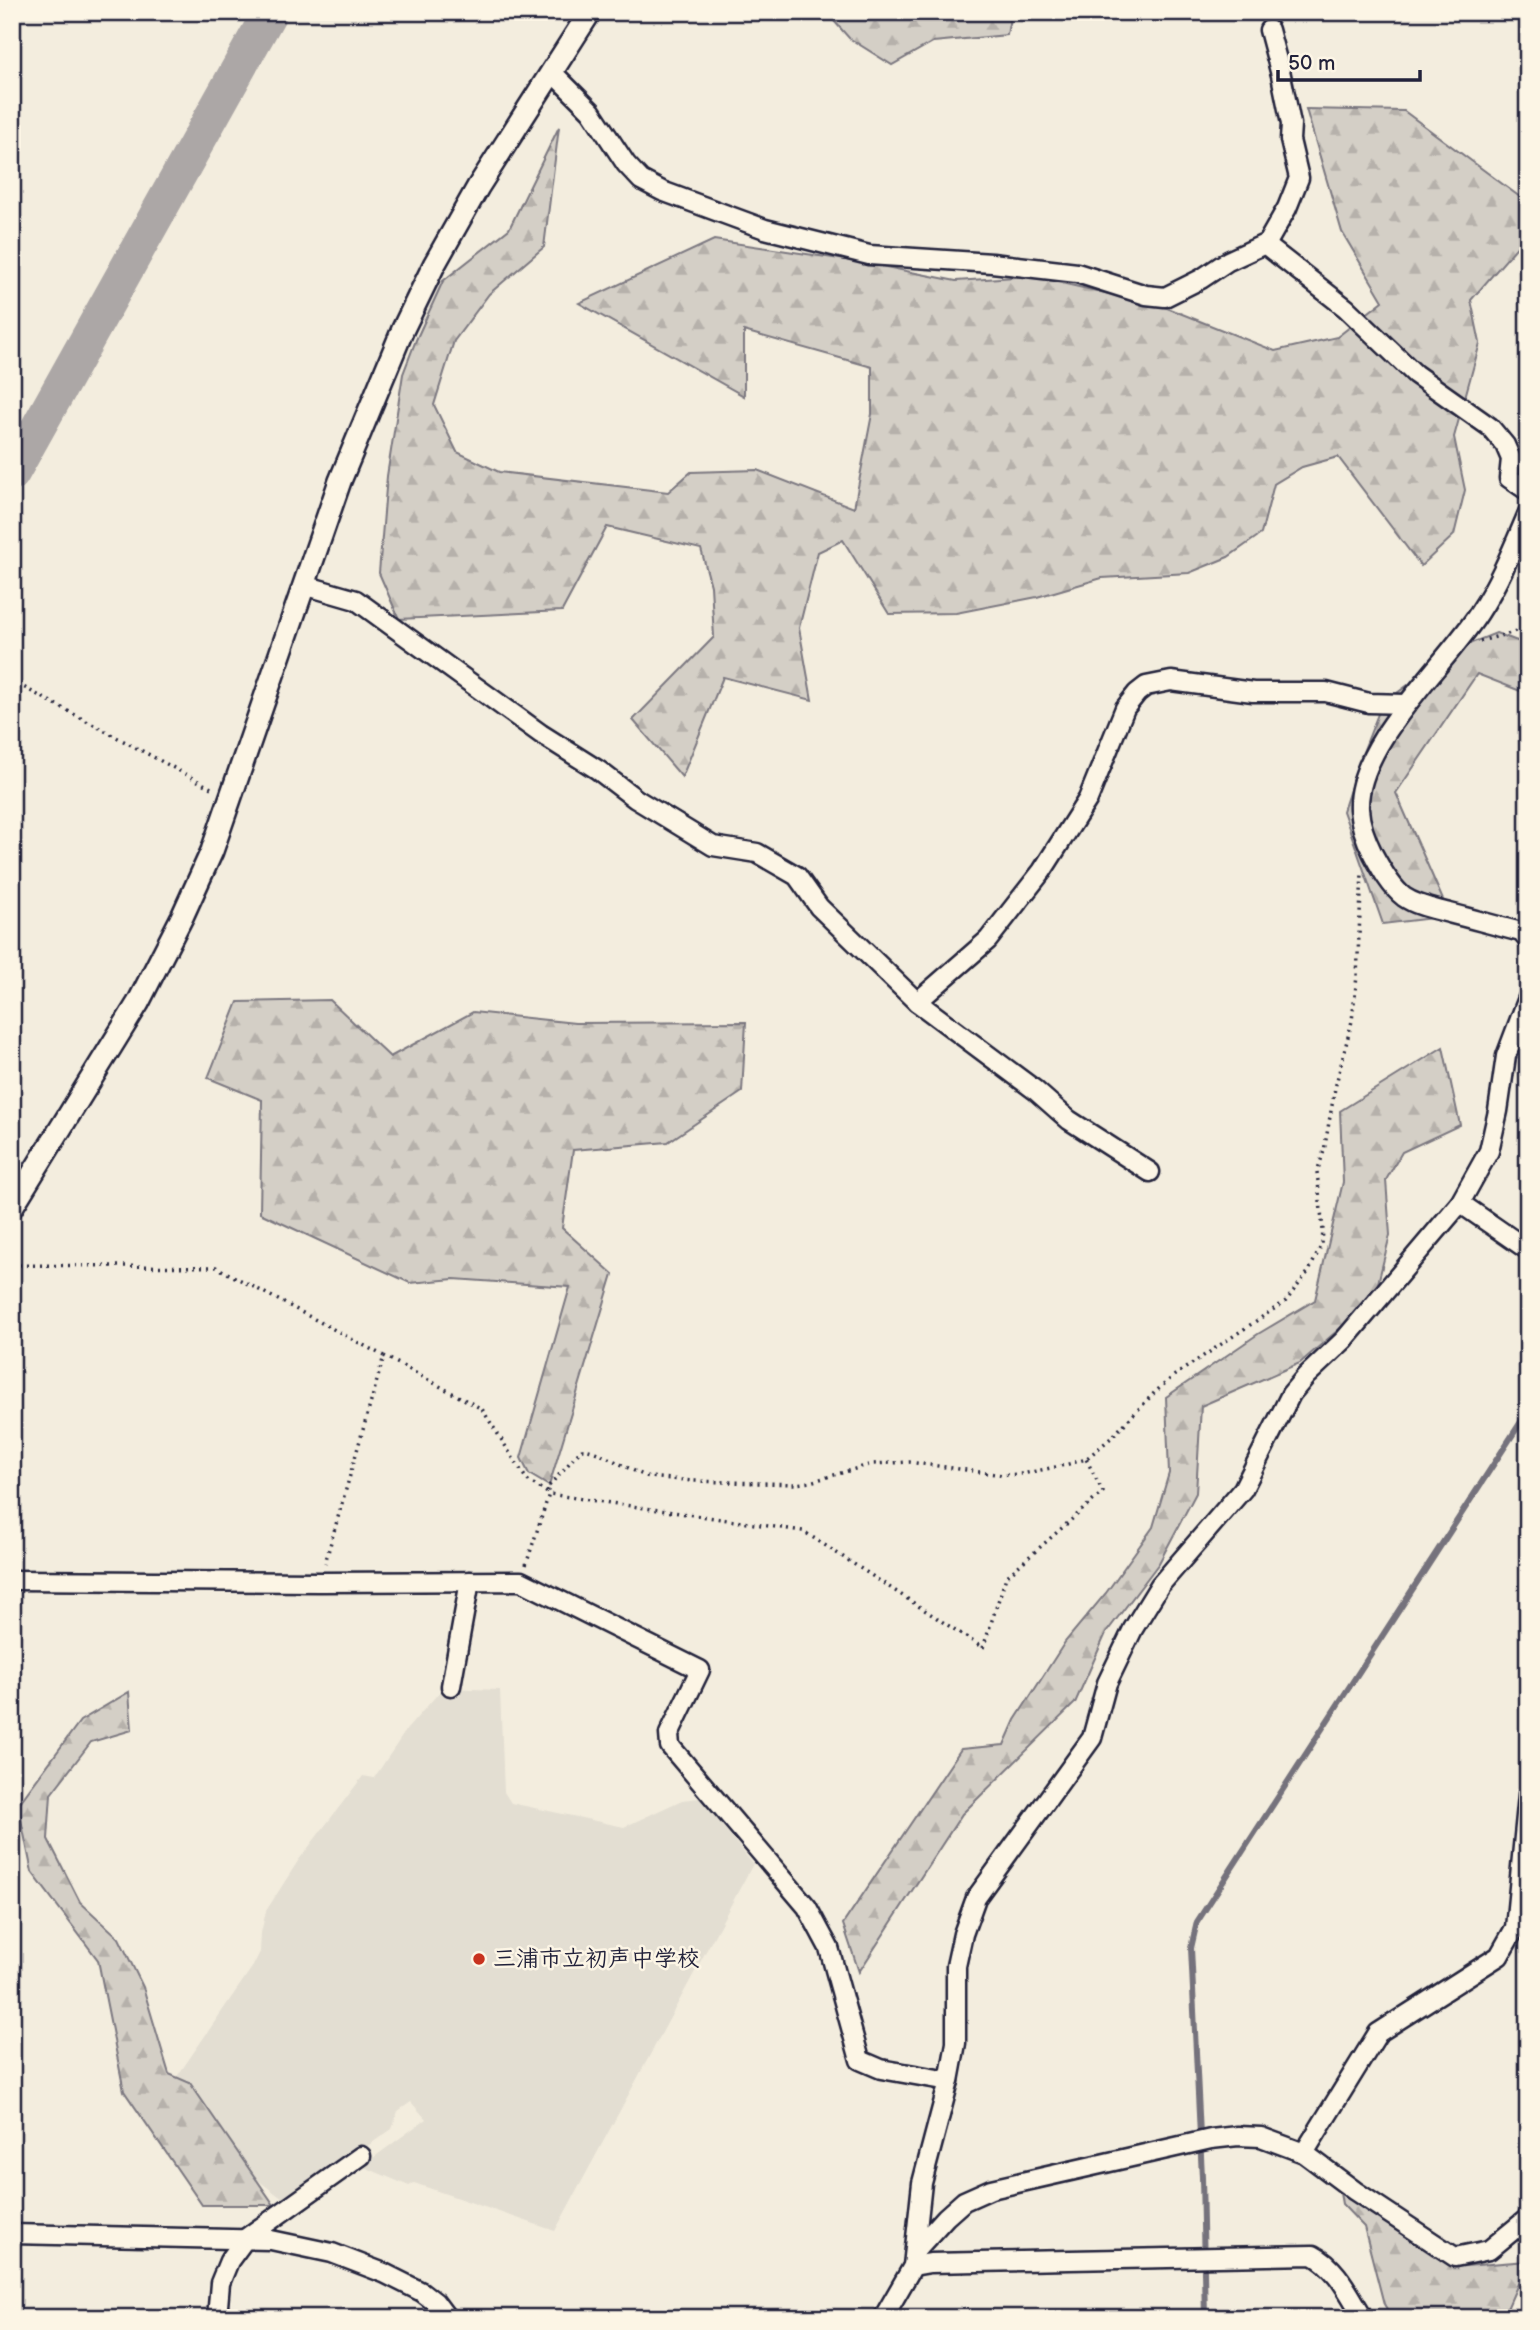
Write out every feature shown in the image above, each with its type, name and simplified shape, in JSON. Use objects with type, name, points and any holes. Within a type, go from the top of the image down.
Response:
[{"type":"street","points":[[12,1207],[138,1003],[212,851],[359,431],[408,318],[472,198],[590,12]]},
{"type":"street","points":[[551,71],[592,111],[626,164],[641,180],[662,191],[765,229],[869,255],[1077,273],[1146,295],[1164,297],[1201,279],[1228,261],[1267,243],[1287,208],[1299,178],[1290,140],[1291,124],[1269,30]]},
{"type":"street","points":[[1267,243],[1267,246],[1346,308],[1415,374],[1490,428],[1505,445],[1511,459],[1509,478],[1528,491]]},
{"type":"street","points":[[1528,513],[1481,611],[1457,645],[1405,704],[1376,753],[1362,784],[1359,807],[1361,825],[1379,865],[1394,887],[1405,897],[1422,905],[1521,932],[1528,940]]},
{"type":"street","points":[[304,585],[356,600],[541,734],[598,770],[636,799],[713,846],[757,853],[797,876],[819,907],[917,1002],[1035,1090],[1069,1120],[1150,1172]]},
{"type":"street","points":[[917,1002],[988,940],[1042,871],[1088,799],[1125,708],[1146,686],[1171,681],[1253,692],[1326,692],[1369,703],[1405,704]]},
{"type":"street","points":[[914,2258],[922,2183],[957,2043],[956,1966],[963,1934],[976,1898],[1092,1738],[1107,1683],[1133,1629],[1160,1585],[1243,1489],[1292,1394],[1306,1376],[1344,1340],[1460,1203],[1489,1151],[1499,1111],[1506,1056],[1528,999]]},
{"type":"street","points":[[1460,1203],[1528,1250]]},
{"type":"street","points":[[12,1580],[521,1581],[700,1670],[669,1734],[670,1746],[807,1907],[829,1948],[860,2060],[881,2069],[949,2081]]},
{"type":"street","points":[[451,1686],[470,1581]]},
{"type":"street","points":[[1304,2153],[1378,2034],[1499,1956],[1515,1928],[1528,1795]]},
{"type":"street","points":[[883,2318],[914,2258],[946,2217],[964,2201],[991,2189],[1211,2139],[1261,2137],[1304,2153],[1355,2191],[1455,2257],[1489,2250],[1528,2218]]},
{"type":"street","points":[[216,2318],[220,2283],[229,2261],[246,2238],[361,2156]]},
{"type":"street","points":[[12,2234],[271,2240],[332,2253],[384,2273],[422,2292],[435,2302],[447,2318]]},
{"type":"street","points":[[914,2258],[930,2263],[1313,2255],[1325,2261],[1339,2278],[1364,2318]]},
{"type":"path","points":[[1457,645],[1490,640],[1528,625]]},
{"type":"path","points":[[12,681],[231,798]]},
{"type":"path","points":[[521,1581],[550,1494],[547,1488],[582,1450],[590,1449],[633,1472],[649,1477],[773,1485],[810,1482],[872,1464],[909,1462],[1002,1475],[1022,1474],[1086,1459],[1175,1375],[1286,1301],[1309,1271],[1322,1244],[1317,1172],[1352,1021],[1362,867]]},
{"type":"path","points":[[12,1265],[216,1267],[482,1409],[527,1480],[550,1494],[803,1531],[983,1648],[1006,1577],[1103,1492],[1086,1459]]},
{"type":"path","points":[[320,1582],[384,1356]]},
{"type":"shaded area","name":"三浦市立初声中学校","points":[[443,1688],[500,1690],[504,1792],[511,1803],[624,1827],[682,1800],[700,1798],[753,1864],[555,2231],[414,2183],[409,2186],[362,2166],[426,2119],[411,2102],[398,2111],[392,2129],[292,2198],[283,2199],[239,2166],[174,2081],[253,1966],[260,1952],[266,1911],[298,1861],[363,1776],[374,1778],[407,1729]]},
{"type":"green space","points":[[826,12],[1011,12],[1007,35],[933,42],[892,65],[849,38]]},
{"type":"green space","points":[[1306,109],[1404,111],[1528,203],[1528,234],[1471,300],[1480,343],[1454,437],[1465,490],[1454,535],[1421,566],[1338,457],[1302,467],[1274,484],[1261,534],[1228,557],[1189,573],[1102,578],[1037,597],[956,613],[889,614],[843,540],[818,552],[799,628],[812,700],[723,677],[682,777],[633,720],[714,637],[711,586],[701,549],[607,527],[562,611],[399,619],[379,573],[387,476],[403,374],[443,281],[509,229],[559,127],[544,247],[489,294],[454,341],[434,405],[457,452],[499,472],[668,492],[691,472],[757,470],[854,508],[872,414],[872,367],[744,331],[744,396],[579,303],[714,240],[866,263],[956,281],[1031,276],[1162,306],[1275,351],[1337,337],[1383,301],[1342,232]]},
{"type":"green space","points":[[1496,633],[1528,645],[1528,694],[1477,674],[1396,793],[1450,916],[1383,924],[1343,811],[1359,762],[1382,704],[1459,648]]},
{"type":"green space","points":[[330,1000],[390,1057],[473,1012],[575,1023],[746,1022],[742,1092],[668,1142],[573,1150],[562,1228],[613,1274],[549,1486],[529,1474],[521,1458],[570,1287],[454,1279],[410,1283],[260,1213],[262,1100],[208,1078],[238,1002]]},
{"type":"green space","points":[[1443,1047],[1460,1125],[1402,1152],[1386,1180],[1390,1235],[1374,1299],[1300,1363],[1201,1406],[1196,1493],[1159,1563],[1106,1633],[1075,1703],[962,1814],[859,1972],[843,1924],[961,1749],[1004,1745],[1015,1720],[1065,1642],[1106,1593],[1153,1527],[1169,1473],[1166,1397],[1258,1334],[1315,1300],[1343,1182],[1340,1111]]},
{"type":"green space","points":[[129,1692],[132,1730],[91,1742],[51,1794],[48,1839],[80,1902],[119,1938],[143,1987],[169,2074],[190,2083],[274,2205],[202,2205],[124,2091],[98,1960],[32,1872],[18,1805],[80,1721]]},
{"type":"green space","points":[[1340,2193],[1453,2267],[1528,2261],[1503,2318],[1392,2318],[1384,2304],[1364,2227],[1342,2204]]},
{"type":"waterway","points":[[12,474],[270,12]]},
{"type":"waterway","points":[[1205,2318],[1202,2177],[1191,1948],[1197,1922],[1528,1411]]},
{"type":"place","name":"三浦市立初声中学校","points":[[479,1959]]}]
